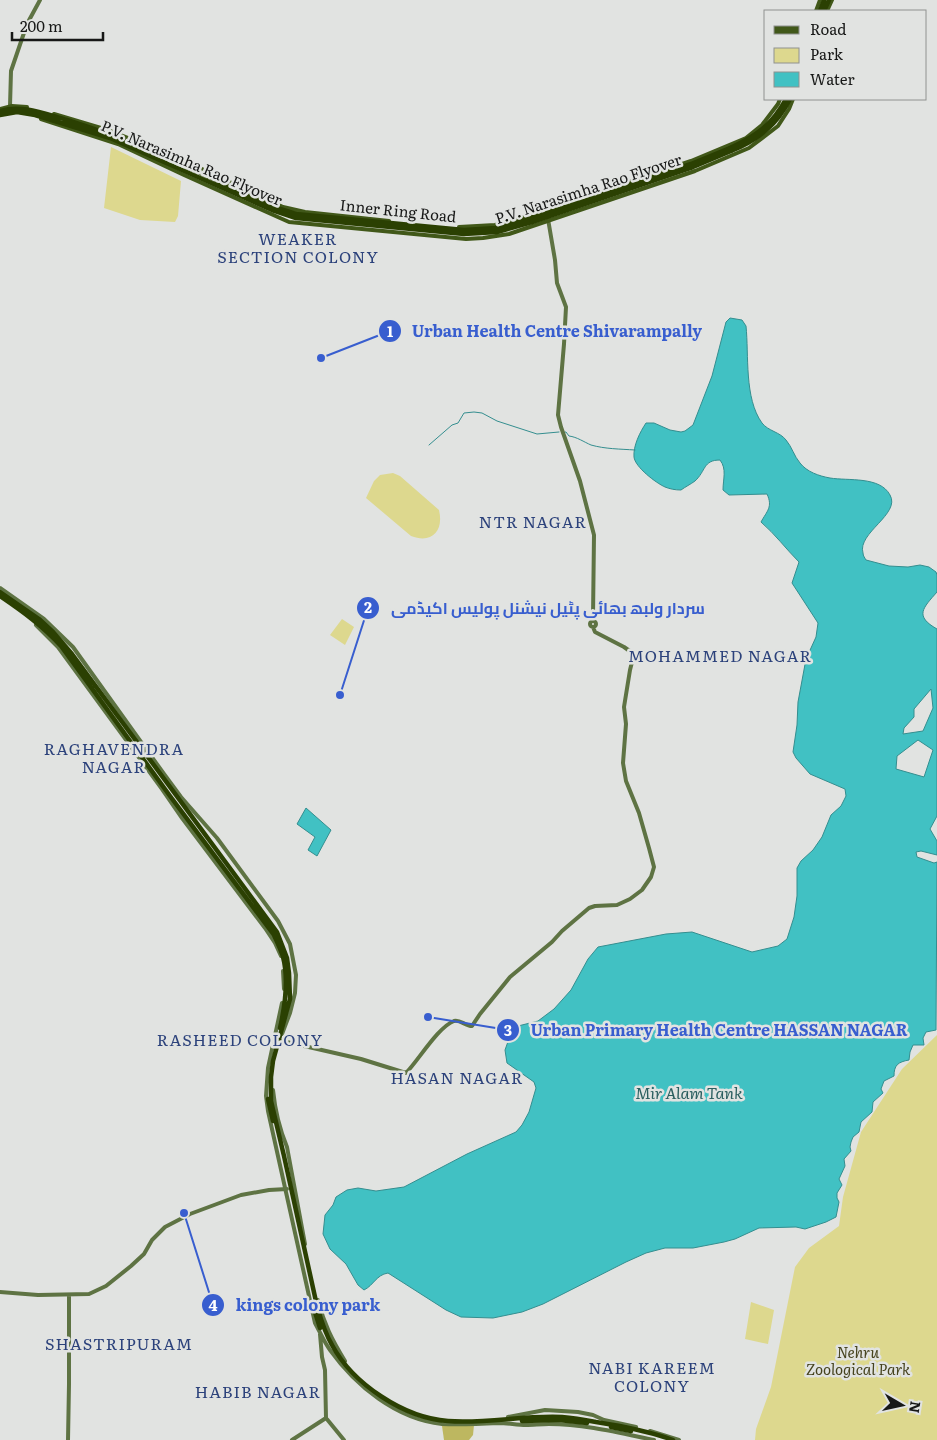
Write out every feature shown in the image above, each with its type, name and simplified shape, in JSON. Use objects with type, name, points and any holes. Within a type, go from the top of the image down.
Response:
[{"type":"highway","name":"P.V. Narasimha Rao Flyover","points":[[0,110],[17,108],[36,111],[97,130],[127,141],[288,212],[464,230],[510,225],[706,158],[744,142],[761,131],[776,115],[785,100]]},
{"type":"highway","name":"P.V. Narasimha Rao Flyover","points":[[0,115],[17,112],[36,115],[110,138],[287,216],[332,222],[471,234],[505,230],[532,222],[693,167],[752,142],[769,129],[791,100]]},
{"type":"highway","points":[[0,592],[39,619],[60,639],[277,932],[282,942],[287,958],[290,999],[273,1062],[271,1101],[317,1306],[324,1330],[338,1355],[363,1382],[382,1397],[419,1415],[441,1420],[458,1421],[563,1417],[621,1426],[673,1440]]},
{"type":"highway","points":[[0,597],[30,617],[61,646],[274,935],[283,956],[286,985],[285,1004],[268,1076],[269,1106],[317,1318],[328,1343],[346,1368],[373,1394],[390,1405],[424,1418],[457,1423],[559,1420],[598,1425],[666,1440]]},
{"type":"main road","name":"Inner Ring Road","points":[[0,110],[11,106],[28,108],[112,131],[187,162],[293,210],[463,228],[494,225],[546,210],[691,161],[746,138],[762,125],[780,100]]},
{"type":"main road","name":"Inner Ring Road","points":[[0,115],[27,115],[104,139],[289,222],[466,239],[509,234],[695,171],[748,148],[778,126],[789,109],[792,100]]},
{"type":"street","points":[[11,106],[11,72],[26,24],[40,0]]},
{"type":"street","points":[[274,1039],[362,1059],[406,1073],[432,1040],[447,1025],[456,1020],[470,1026],[474,1024],[510,977],[589,908],[617,905],[630,899],[642,890],[652,877],[654,867],[649,848],[623,768],[626,724],[624,707],[634,654],[595,632],[590,625],[593,617],[594,543],[580,481],[558,415],[566,307],[557,283],[546,210]]},
{"type":"street","points":[[0,588],[44,619],[73,647],[181,797],[217,838],[275,917],[290,944],[296,975],[295,993],[280,1040],[273,1074],[274,1105],[281,1133],[287,1147],[313,1280],[325,1326],[345,1361],[364,1384],[384,1402],[396,1409],[440,1424],[569,1425],[608,1430],[654,1440]]},
{"type":"street","points":[[0,597],[21,612],[58,646],[275,943],[282,961],[284,989],[282,1008],[268,1068],[266,1096],[268,1111],[315,1323],[330,1350],[352,1376],[364,1384],[408,1409],[432,1417],[467,1420],[504,1418],[545,1410],[578,1412],[664,1434],[679,1440]]},
{"type":"street","points":[[117,727],[126,720]]},
{"type":"street","points":[[0,1292],[29,1295],[90,1294],[106,1286],[132,1266],[144,1254],[152,1240],[165,1227],[190,1214],[241,1195],[295,1188]]},
{"type":"street","points":[[68,1440],[69,1295]]},
{"type":"street","points":[[320,1331],[326,1418],[344,1440]]},
{"type":"street","points":[[292,1440],[326,1418]]},
{"type":"green space","points":[[111,147],[181,181],[178,216],[175,222],[140,220],[104,208]]},
{"type":"green space","points":[[393,473],[400,476],[439,510],[440,524],[435,534],[425,538],[411,536],[366,498],[374,481],[380,475]]},
{"type":"green space","points":[[342,619],[354,627],[345,645],[330,635]]},
{"type":"green space","name":"Nehru Zoological Park","points":[[937,1035],[937,1440],[755,1440],[756,1429],[771,1387],[795,1267],[809,1248],[839,1226],[843,1197],[861,1132],[902,1069]]},
{"type":"green space","points":[[751,1302],[774,1310],[768,1344],[745,1339]]},
{"type":"shaded area","points":[[474,1425],[473,1435],[469,1440],[444,1440],[442,1426]]},
{"type":"water","name":"Mir Alam Tank","points":[[730,318],[742,320],[746,326],[750,389],[756,413],[762,423],[786,440],[806,469],[826,477],[871,482],[885,489],[890,495],[892,502],[890,509],[866,538],[863,546],[863,554],[866,560],[889,566],[908,567],[920,565],[929,567],[937,575],[937,592],[925,607],[923,616],[925,620],[937,629],[937,816],[930,829],[937,841],[937,855],[921,851],[916,852],[917,857],[934,863],[937,862],[936,1030],[926,1032],[923,1038],[924,1045],[913,1045],[909,1060],[897,1065],[894,1076],[884,1081],[881,1089],[883,1093],[873,1102],[872,1112],[861,1122],[859,1132],[853,1137],[850,1147],[851,1151],[844,1159],[845,1166],[839,1179],[842,1185],[837,1193],[839,1202],[836,1217],[826,1222],[805,1229],[796,1227],[759,1228],[724,1242],[693,1248],[665,1248],[646,1253],[543,1304],[522,1312],[493,1318],[461,1317],[446,1310],[388,1273],[378,1278],[364,1290],[358,1285],[346,1264],[330,1249],[323,1234],[325,1215],[333,1205],[336,1197],[347,1190],[358,1188],[376,1191],[404,1187],[467,1154],[516,1132],[529,1112],[536,1088],[534,1082],[507,1063],[505,1050],[510,1036],[518,1026],[538,1021],[554,1009],[571,990],[588,959],[598,947],[666,934],[692,932],[752,952],[778,946],[787,939],[794,917],[797,896],[797,868],[822,837],[831,815],[841,806],[846,796],[845,789],[810,774],[793,752],[798,702],[806,659],[816,637],[818,623],[792,583],[799,562],[761,522],[769,506],[767,494],[729,495],[723,490],[724,471],[720,460],[710,462],[695,481],[681,490],[661,485],[646,474],[635,461],[636,444],[646,423],[654,423],[670,430],[681,432],[693,425],[712,376],[726,322]],"holes":[[[931,689],[933,708],[923,731],[903,734],[904,728],[914,717],[914,709]],[[918,740],[933,750],[924,777],[896,769],[897,756]]]},
{"type":"water","points":[[306,808],[331,830],[317,856],[308,850],[315,837],[297,824]]},
{"type":"waterway","points":[[429,445],[452,425],[458,423],[464,413],[482,413],[497,421],[537,434],[559,432]]},
{"type":"waterway","points":[[565,432],[569,436],[578,438],[591,445],[635,450]]},
{"type":"place","name":"Urban Health Centre Shivarampally","points":[[321,358]]},
{"type":"place","name":"سردار ولبھ بھائی پٹیل نیشنل پولیس اکیڈمی","points":[[340,695]]},
{"type":"place","name":"Urban Primary Health Centre HASSAN NAGAR","points":[[428,1017]]},
{"type":"place","name":"kings colony park","points":[[184,1213]]},
{"type":"district","name":"WEAKER SECTION COLONY","points":[[298,247]]},
{"type":"district","name":"NTR NAGAR","points":[[533,521]]},
{"type":"district","name":"MOHAMMED NAGAR","points":[[720,655]]},
{"type":"district","name":"RAGHAVENDRA NAGAR","points":[[114,757]]},
{"type":"district","name":"RASHEED COLONY","points":[[240,1039]]},
{"type":"district","name":"HASAN NAGAR","points":[[457,1077]]},
{"type":"district","name":"SHASTRIPURAM","points":[[119,1343]]},
{"type":"district","name":"NABI KAREEM COLONY","points":[[652,1376]]},
{"type":"district","name":"HABIB NAGAR","points":[[258,1391]]}]
